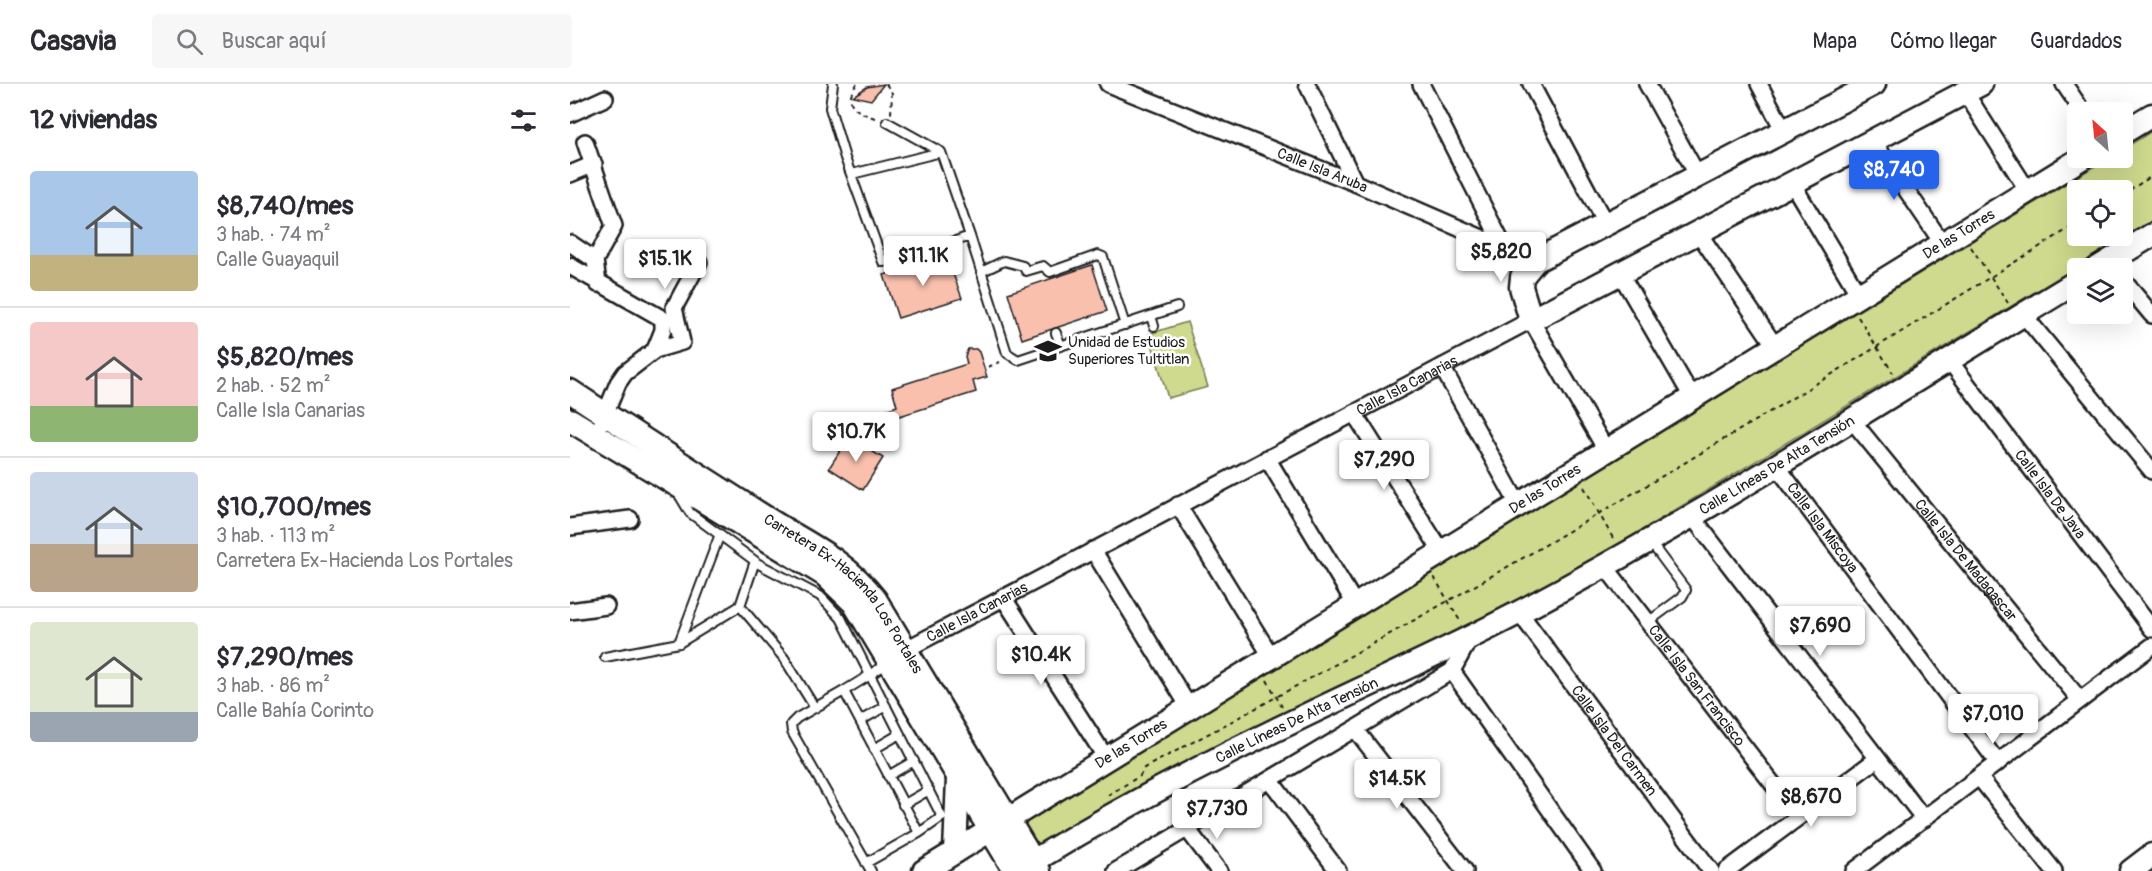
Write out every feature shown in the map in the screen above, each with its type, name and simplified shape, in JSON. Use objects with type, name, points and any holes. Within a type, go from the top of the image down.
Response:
[{"type":"main road","points":[[1872,84],[1535,261],[1524,270],[1521,287],[1531,320],[1973,88]]},
{"type":"main road","points":[[2133,126],[2152,115]]},
{"type":"main road","name":"De las Torres","points":[[924,871],[2067,167]]},
{"type":"main road","points":[[2125,258],[2152,236]]},
{"type":"main road","name":"Calle Líneas De Alta Tensión","points":[[1026,869],[1141,798],[1291,722],[1470,638],[1649,540],[2067,288]]},
{"type":"main road","name":"Carretera Ex-Hacienda Los Portales","points":[[570,391],[846,566],[875,599],[887,662],[999,824],[1026,869]]},
{"type":"main road","name":"Carretera Ex-Hacienda Los Portales","points":[[570,420],[825,575],[854,603],[887,662],[958,777],[999,824]]},
{"type":"main road","points":[[616,449],[628,429]]},
{"type":"main road","points":[[955,852],[958,777]]},
{"type":"main road","points":[[2131,871],[2152,855]]},
{"type":"street","name":"Calle Isla Aruba","points":[[1108,84],[1355,183],[1506,251],[1535,261]]},
{"type":"street","points":[[1306,84],[1355,183]]},
{"type":"street","points":[[1421,84],[1506,251]]},
{"type":"street","points":[[1531,84],[1606,225]]},
{"type":"street","points":[[1647,84],[1698,176]]},
{"type":"street","points":[[1759,84],[1784,131]]},
{"type":"street","points":[[2064,84],[2076,102]]},
{"type":"street","points":[[1973,88],[2028,191]]},
{"type":"street","points":[[570,114],[605,98]]},
{"type":"street","points":[[1873,141],[1952,238]]},
{"type":"street","points":[[585,142],[614,225],[594,260],[598,285]]},
{"type":"street","points":[[570,174],[594,164]]},
{"type":"street","points":[[1792,183],[1854,298]]},
{"type":"street","points":[[1698,232],[1775,346]]},
{"type":"street","points":[[570,243],[594,260]]},
{"type":"street","points":[[655,350],[663,330],[663,319],[674,308],[699,262]]},
{"type":"street","points":[[570,266],[598,285],[663,319]]},
{"type":"street","points":[[1620,273],[1692,397]]},
{"type":"street","points":[[2133,294],[2152,315]]},
{"type":"street","points":[[593,434],[606,415],[618,383],[655,350],[682,342],[674,308]]},
{"type":"street","points":[[2020,316],[2152,471]]},
{"type":"street","points":[[1531,320],[1605,450]]},
{"type":"street","name":"Calle Isla Canarias","points":[[887,662],[1003,597],[1531,320]]},
{"type":"street","name":"Calle Isla De Java","points":[[1948,360],[2152,629]]},
{"type":"street","points":[[1442,367],[1518,504]]},
{"type":"street","points":[[1354,413],[1433,556]]},
{"type":"street","name":"Calle Isla De Madagascar","points":[[1851,419],[2080,700]]},
{"type":"street","points":[[1267,458],[1355,604]]},
{"type":"street","name":"Calle Isla Miscoya","points":[[1776,465],[1998,763]]},
{"type":"street","points":[[1178,505],[1264,660]]},
{"type":"street","points":[[1691,515],[1924,819]]},
{"type":"street","points":[[570,527],[630,519]]},
{"type":"street","points":[[1093,550],[1189,707]]},
{"type":"street","name":"Calle Isla San Francisco","points":[[1613,560],[1648,622],[1790,805]]},
{"type":"street","points":[[1003,597],[1106,758]]},
{"type":"street","points":[[570,611],[606,606]]},
{"type":"street","name":"Calle Isla Del Carmen","points":[[1519,612],[1711,871]]},
{"type":"street","name":"Calle Líneas De Alta Tensión","points":[[1116,871],[1452,671],[1470,638]]},
{"type":"street","points":[[1854,871],[2152,646]]},
{"type":"street","points":[[1452,671],[1593,871]]},
{"type":"street","points":[[1356,730],[1465,871]]},
{"type":"street","points":[[1726,871],[1877,759]]},
{"type":"street","points":[[1979,777],[2054,871]]},
{"type":"street","points":[[1270,780],[1338,871]]},
{"type":"street","points":[[1188,830],[1219,871]]},
{"type":"lane","points":[[833,84],[829,103],[883,262],[907,258],[970,236]]},
{"type":"lane","points":[[887,122],[941,152],[1006,353],[1011,358],[1018,360],[1177,308]]},
{"type":"lane","points":[[852,174],[941,152]]},
{"type":"lane","points":[[981,272],[1005,261],[1023,266],[1027,275],[1043,267],[1050,272],[1098,255],[1103,257],[1125,325]]},
{"type":"lane","points":[[1151,316],[1154,326]]},
{"type":"lane","points":[[1056,333],[1061,346]]},
{"type":"lane","points":[[670,482],[690,513],[755,562],[820,596],[887,662],[886,706],[942,817],[919,833],[866,862]]},
{"type":"lane","points":[[679,643],[720,534]]},
{"type":"lane","points":[[1648,622],[1682,597],[1686,590],[1649,540]]},
{"type":"lane","points":[[605,657],[679,643],[740,606],[755,562]]},
{"type":"lane","points":[[740,606],[784,658],[815,708]]},
{"type":"lane","points":[[871,871],[792,732],[791,724],[887,662]]},
{"type":"lane","points":[[844,691],[919,833]]},
{"type":"lane","points":[[860,721],[886,706]]},
{"type":"lane","points":[[874,749],[900,734]]},
{"type":"lane","points":[[888,776],[914,760]]},
{"type":"lane","points":[[903,805],[929,790]]},
{"type":"path","points":[[857,84],[850,92],[851,102],[860,113],[887,122],[893,104],[892,93],[886,84]]},
{"type":"path","points":[[2133,188],[2152,176]]},
{"type":"path","points":[[1144,768],[1277,698],[1449,602],[1599,514],[2067,230]]},
{"type":"path","points":[[1952,238],[1990,276],[2020,316]]},
{"type":"path","points":[[1854,298],[1876,347],[1902,388]]},
{"type":"path","points":[[988,367],[1011,358]]},
{"type":"path","points":[[1574,470],[1599,514],[1613,560]]},
{"type":"path","points":[[1433,556],[1449,602],[1470,638]]},
{"type":"path","points":[[1264,660],[1277,698],[1291,722]]},
{"type":"green space","points":[[2152,131],[2152,221],[2133,233],[2133,180],[2072,180],[2092,168],[2133,168],[2133,143]]},
{"type":"green space","points":[[2067,183],[2067,246],[2111,246],[2091,258],[2067,258],[2067,272],[1561,579],[1407,657],[1159,776],[1037,849],[1023,823]]},
{"type":"green space","points":[[1187,322],[1208,387],[1168,398],[1149,334]]},
{"type":"building","points":[[884,84],[871,100],[853,96],[867,87]]},
{"type":"building","points":[[946,255],[962,298],[898,318],[884,275]]},
{"type":"building","points":[[1092,265],[1107,311],[1022,339],[1008,293]]},
{"type":"building","points":[[968,349],[976,349],[979,352],[987,377],[973,381],[976,392],[887,420],[890,429],[880,432],[876,424],[870,426],[866,417],[897,406],[892,388],[967,364],[965,356]]},
{"type":"building","points":[[849,437],[883,458],[863,490],[829,468]]},
{"type":"place","name":"Unidad de Estudios Superiores Tultitlan","points":[[1048,351]]}]
